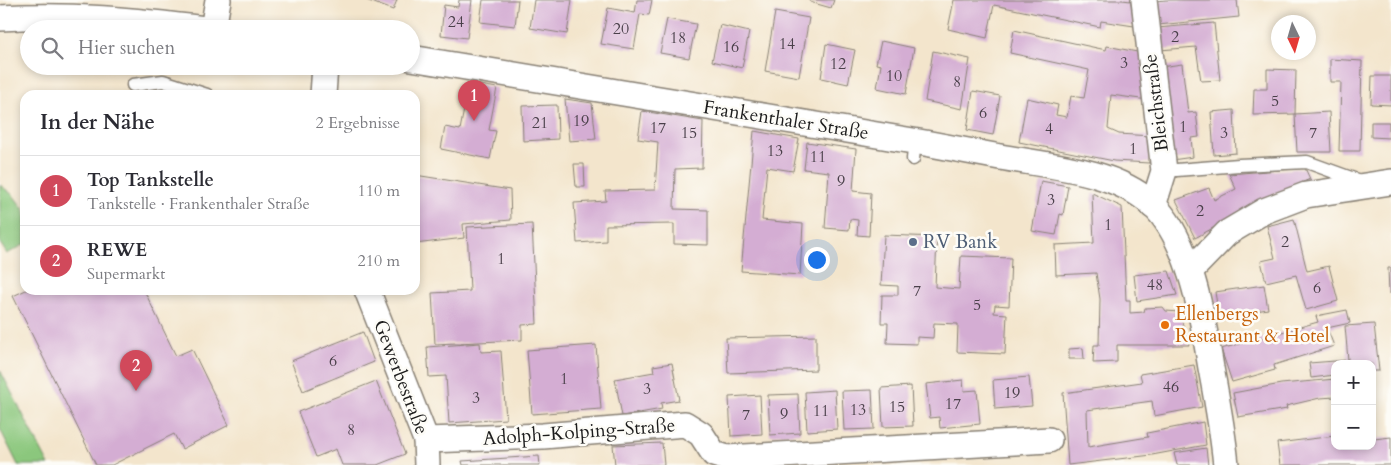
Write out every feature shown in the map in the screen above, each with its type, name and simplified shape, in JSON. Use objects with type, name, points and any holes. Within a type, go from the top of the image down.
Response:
[{"type":"street","points":[[215,20],[218,0]]},
{"type":"street","name":"Bleichstraße","points":[[1144,0],[1164,171],[1153,206]]},
{"type":"street","points":[[0,18],[75,16],[126,20]]},
{"type":"street","name":"Frankenthaler Straße","points":[[420,60],[914,150],[1082,172],[1112,181],[1136,192],[1153,206],[1174,234],[1190,272],[1204,323],[1223,432],[1226,465]]},
{"type":"street","points":[[323,90],[324,75]]},
{"type":"street","points":[[1190,272],[1227,233],[1264,211],[1306,195],[1381,183]]},
{"type":"street","name":"Gewerbestraße","points":[[369,295],[426,440],[427,465]]},
{"type":"street","name":"Adolph-Kolping-Straße","points":[[426,440],[543,436],[685,424],[701,434],[714,454],[727,458],[1049,440]]},
{"type":"lane","points":[[132,85],[163,81],[192,90]]},
{"type":"lane","points":[[1164,171],[1307,162],[1381,183]]},
{"type":"green space","points":[[0,185],[13,195],[20,204],[20,247],[7,254],[0,243]]},
{"type":"green space","points":[[0,370],[49,465],[18,465],[0,429]]},
{"type":"building","points":[[366,0],[397,0],[393,10]]},
{"type":"building","points":[[459,0],[472,0],[467,38],[441,35],[444,5],[458,7]]},
{"type":"building","points":[[483,0],[518,0],[515,26],[480,22]]},
{"type":"building","points":[[534,0],[572,0],[567,34],[530,28]]},
{"type":"building","points":[[637,0],[652,0],[649,15],[640,14],[634,49],[601,44],[608,8],[635,13]]},
{"type":"building","points":[[810,0],[834,0],[831,8],[810,2]]},
{"type":"building","points":[[954,0],[1131,1],[1134,26],[1101,21],[1100,27],[994,5],[987,38],[948,29]]},
{"type":"building","points":[[1237,0],[1239,17],[1158,25],[1155,1]]},
{"type":"building","points":[[775,12],[809,18],[799,77],[765,71]]},
{"type":"building","points":[[667,19],[696,24],[689,58],[660,53]]},
{"type":"building","points":[[1214,23],[1220,80],[1201,81],[1196,47],[1160,50],[1157,28]]},
{"type":"building","points":[[720,25],[749,32],[742,68],[712,61]]},
{"type":"building","points":[[1014,30],[1106,50],[1107,46],[1142,53],[1148,100],[1111,95],[1108,129],[1119,134],[1151,136],[1149,163],[1114,161],[1019,142],[1027,98],[1058,105],[1056,115],[1067,117],[1071,96],[1084,98],[1089,70],[1010,53]]},
{"type":"building","points":[[881,41],[914,48],[906,94],[877,88],[881,65],[876,64]]},
{"type":"building","points":[[826,44],[855,50],[848,84],[821,78]]},
{"type":"building","points":[[933,51],[970,59],[962,109],[925,101]]},
{"type":"building","points":[[1330,59],[1362,61],[1360,151],[1339,151],[1341,82],[1330,82]]},
{"type":"building","points":[[1182,64],[1188,113],[1196,112],[1199,137],[1191,138],[1193,157],[1172,160],[1161,67]]},
{"type":"building","points":[[1267,69],[1296,70],[1295,114],[1253,115],[1254,89],[1267,89]]},
{"type":"building","points":[[1372,76],[1391,76],[1391,105],[1371,104]]},
{"type":"building","points":[[469,83],[497,88],[489,130],[496,131],[490,159],[441,149],[445,127],[460,130]]},
{"type":"building","points":[[973,91],[1000,96],[993,135],[967,130]]},
{"type":"building","points":[[565,99],[592,103],[596,139],[569,141]]},
{"type":"building","points":[[557,105],[558,139],[523,141],[522,106]]},
{"type":"building","points":[[1234,110],[1236,153],[1214,155],[1211,112]]},
{"type":"building","points":[[642,111],[703,121],[702,168],[675,169],[674,209],[708,210],[708,245],[674,244],[674,224],[606,225],[606,241],[577,243],[574,203],[606,201],[605,191],[655,190],[658,142],[638,139]]},
{"type":"building","points":[[1329,112],[1331,152],[1297,152],[1295,114]]},
{"type":"building","points":[[1371,122],[1389,122],[1389,138],[1371,137]]},
{"type":"building","points":[[754,131],[799,139],[793,171],[767,167],[762,220],[803,224],[800,275],[741,271]]},
{"type":"building","points":[[807,142],[856,149],[853,191],[871,193],[869,236],[857,235],[858,220],[850,219],[849,230],[825,228],[829,172],[804,169]]},
{"type":"building","points":[[574,164],[584,164],[585,187],[576,187]]},
{"type":"building","points":[[1305,168],[1310,179],[1267,198],[1195,238],[1176,200],[1209,188],[1214,200],[1236,189],[1229,174]]},
{"type":"building","points":[[420,176],[510,190],[511,220],[463,224],[464,238],[420,243]]},
{"type":"building","points":[[1041,181],[1068,186],[1063,215],[1060,214],[1056,235],[1032,231]]},
{"type":"building","points":[[1092,193],[1122,207],[1126,300],[1130,300],[1130,313],[1144,312],[1145,308],[1163,307],[1166,311],[1179,312],[1189,345],[1117,345],[1117,362],[1093,363],[1094,345],[1099,345],[1100,299],[1096,273],[1056,275],[1055,245],[1094,243]]},
{"type":"building","points":[[1294,219],[1307,271],[1329,266],[1338,301],[1306,310],[1296,275],[1266,282],[1261,261],[1275,258],[1267,226]]},
{"type":"building","points":[[532,224],[537,324],[522,325],[522,340],[435,344],[432,293],[470,291],[467,227]]},
{"type":"building","points":[[884,235],[937,237],[935,287],[959,289],[961,256],[1011,258],[1009,306],[995,305],[994,313],[1007,314],[1005,354],[957,352],[958,324],[934,323],[933,338],[917,337],[917,344],[887,343],[888,323],[881,323],[882,295],[898,295],[898,286],[881,285]]},
{"type":"building","points":[[1388,268],[1391,268],[1391,293],[1389,293]]},
{"type":"building","points":[[1169,271],[1177,295],[1137,301],[1134,275]]},
{"type":"building","points":[[1264,285],[1268,309],[1219,317],[1215,292]]},
{"type":"building","points":[[20,293],[20,295],[146,295],[176,356],[192,349],[229,425],[182,449],[174,434],[112,465],[96,465],[13,296]]},
{"type":"building","points":[[1347,310],[1350,323],[1327,328],[1334,346],[1274,365],[1275,370],[1232,382],[1221,349],[1318,322],[1316,316]]},
{"type":"building","points":[[1374,324],[1379,371],[1376,371],[1376,360],[1348,360],[1345,326]]},
{"type":"building","points":[[363,332],[374,362],[303,391],[291,361]]},
{"type":"building","points":[[816,336],[816,370],[728,373],[726,338]]},
{"type":"building","points":[[480,343],[481,352],[501,351],[506,419],[449,423],[446,376],[429,377],[427,347]]},
{"type":"building","points":[[596,345],[601,409],[532,414],[527,350]]},
{"type":"building","points":[[1083,348],[1084,359],[1069,359],[1069,349]]},
{"type":"building","points":[[1331,361],[1331,376],[1311,378],[1309,363]]},
{"type":"building","points":[[672,363],[679,400],[661,403],[662,409],[622,416],[615,379],[654,372],[653,366]]},
{"type":"building","points":[[1194,365],[1202,407],[1154,416],[1152,401],[1087,410],[1088,447],[1148,437],[1147,433],[1203,422],[1206,445],[1152,455],[1068,465],[1063,393],[1142,382],[1140,374]]},
{"type":"building","points":[[1029,377],[1032,406],[995,409],[993,380]]},
{"type":"building","points":[[1331,379],[1331,397],[1286,406],[1287,409],[1238,417],[1233,393],[1281,384]]},
{"type":"building","points":[[963,380],[964,391],[977,390],[980,424],[940,428],[939,417],[930,418],[926,384]]},
{"type":"building","points":[[376,381],[405,454],[377,465],[342,465],[336,449],[316,457],[298,412]]},
{"type":"building","points":[[911,386],[913,426],[883,427],[881,388]]},
{"type":"building","points":[[835,390],[837,429],[807,431],[805,392]]},
{"type":"building","points":[[872,390],[874,429],[844,430],[842,391]]},
{"type":"building","points":[[798,394],[800,433],[770,435],[768,395]]},
{"type":"building","points":[[760,395],[762,434],[731,436],[729,397]]},
{"type":"building","points":[[1331,436],[1331,450],[1376,450],[1376,439],[1391,437],[1391,465],[1280,465],[1277,443]]},
{"type":"building","points":[[662,443],[664,465],[615,465],[613,445]]},
{"type":"building","points":[[1206,448],[1208,465],[1177,465],[1174,453]]},
{"type":"building","points":[[539,456],[540,465],[463,465],[462,461]]},
{"type":"place","name":"Top Tankstelle","points":[[474,121]]},
{"type":"place","name":"RV Bank","points":[[913,242]]},
{"type":"place","name":"Ellenbergs Restaurant & Hotel","points":[[1165,325]]},
{"type":"place","name":"REWE","points":[[136,391]]}]
